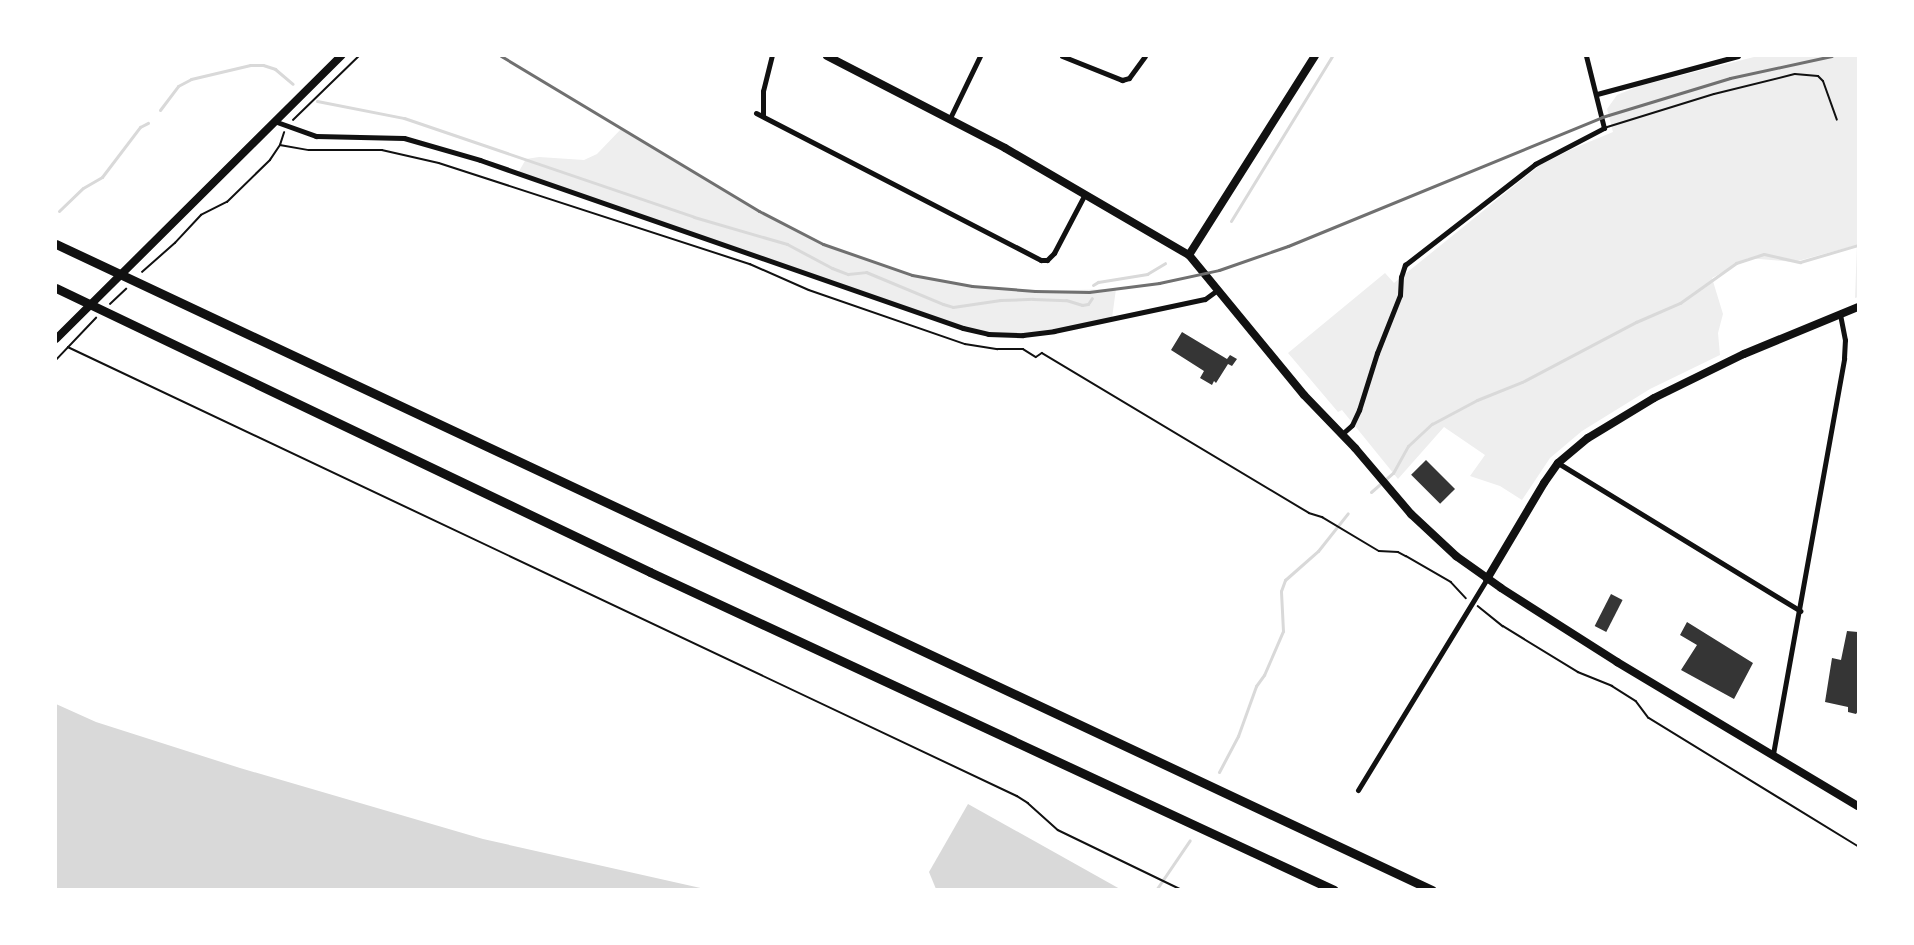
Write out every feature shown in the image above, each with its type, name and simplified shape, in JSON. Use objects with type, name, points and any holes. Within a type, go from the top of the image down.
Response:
[{"type":"highway","points":[[56,239],[90,260]]},
{"type":"highway","points":[[56,244],[1432,890]]},
{"type":"highway","points":[[59,290],[650,572],[1334,890]]},
{"type":"main road","points":[[56,339],[341,56]]},
{"type":"main road","points":[[827,56],[950,118],[1189,255],[1216,291],[1304,395],[1431,533],[1487,579],[1617,662],[1858,806]]},
{"type":"main road","points":[[1189,255],[1315,56]]},
{"type":"main road","points":[[1487,579],[1558,463],[1588,438],[1654,398],[1744,354],[1858,307]]},
{"type":"street","points":[[763,115],[763,91],[772,56]]},
{"type":"street","points":[[950,118],[980,56]]},
{"type":"street","points":[[1062,56],[1122,80],[1129,78],[1145,56]]},
{"type":"street","points":[[1341,434],[1352,425],[1359,410],[1377,353],[1400,296],[1401,277],[1405,265],[1535,164],[1604,128],[1586,56]]},
{"type":"street","points":[[1597,94],[1738,56]]},
{"type":"street","points":[[756,113],[1035,258],[1047,260],[1054,253],[1085,194]]},
{"type":"street","points":[[274,121],[316,136],[404,138],[480,160],[963,328],[988,334],[1023,335],[1054,331],[1205,299],[1216,291]]},
{"type":"street","points":[[1773,754],[1844,358],[1845,340],[1840,314]]},
{"type":"street","points":[[1558,463],[1800,611]]},
{"type":"street","points":[[1358,790],[1487,579]]},
{"type":"lane","points":[[1604,128],[1714,94],[1795,74],[1818,76],[1823,81],[1837,120]]},
{"type":"path","points":[[140,275],[175,243],[201,214],[227,202],[270,160],[280,146],[286,126],[359,56]]},
{"type":"path","points":[[280,146],[309,150],[382,150],[439,163],[750,264],[809,290],[964,344],[998,350],[1023,349],[1036,357],[1042,353],[1309,513],[1332,523],[1379,551],[1398,552],[1451,582],[1460,594],[1503,626],[1578,672],[1612,686],[1636,701],[1649,718],[1858,846]]},
{"type":"path","points":[[108,307],[132,283]]},
{"type":"path","points":[[56,360],[100,315]]},
{"type":"path","points":[[68,347],[1017,796],[1028,802],[1058,830],[1182,890]]},
{"type":"shaded area","points":[[1758,56],[1858,56],[1858,297],[1855,298],[1857,245],[1794,262],[1748,258],[1712,278],[1723,314],[1718,333],[1720,355],[1650,389],[1582,431],[1550,458],[1522,500],[1500,486],[1470,476],[1485,455],[1444,427],[1398,479],[1342,410],[1338,412],[1288,353],[1385,273],[1394,283],[1540,165],[1613,132],[1607,109],[1617,95],[1639,86]]},
{"type":"shaded area","points":[[622,128],[759,211],[823,244],[912,275],[972,286],[1035,291],[1116,289],[1112,318],[1054,331],[1013,335],[963,328],[518,173],[526,159],[539,157],[584,160],[597,154]]},
{"type":"shaded area","points":[[56,704],[96,722],[240,768],[483,839],[705,889],[56,889]]},
{"type":"shaded area","points":[[968,804],[1120,889],[936,889],[929,872]]},
{"type":"building","points":[[1182,332],[1227,359],[1230,355],[1237,359],[1232,366],[1228,364],[1216,383],[1214,381],[1212,385],[1200,378],[1204,371],[1171,350]]},
{"type":"building","points":[[1426,460],[1455,489],[1440,504],[1411,475]]},
{"type":"building","points":[[1611,594],[1623,600],[1606,632],[1595,626]]},
{"type":"building","points":[[1687,622],[1753,663],[1734,699],[1681,670],[1697,645],[1680,635]]},
{"type":"building","points":[[1847,631],[1858,632],[1858,711],[1856,714],[1848,712],[1848,707],[1825,702],[1832,658],[1841,660]]},
{"type":"waterway","points":[[1231,221],[1332,56]]},
{"type":"waterway","points":[[160,110],[178,86],[191,79],[250,65],[263,65],[275,69],[293,84]]},
{"type":"waterway","points":[[317,101],[404,118],[694,217],[787,244],[832,268],[848,274],[866,272],[953,307],[1000,300],[1033,299],[1066,300],[1082,305],[1088,304],[1092,298]]},
{"type":"waterway","points":[[59,211],[83,188],[102,177],[140,127],[148,123]]},
{"type":"waterway","points":[[1371,492],[1393,473],[1408,446],[1432,424],[1477,400],[1522,382],[1636,322],[1680,303],[1736,263],[1764,254],[1800,262],[1858,245]]},
{"type":"waterway","points":[[1093,285],[1098,282],[1147,274],[1165,263]]},
{"type":"waterway","points":[[1219,772],[1238,736],[1256,686],[1264,675],[1283,631],[1281,591],[1285,580],[1318,551],[1348,513]]},
{"type":"waterway","points":[[1156,890],[1190,840]]},
{"type":"railway","points":[[501,56],[759,211],[823,244],[912,275],[972,286],[1089,292],[1159,283],[1219,270],[1288,246],[1602,117],[1730,78],[1832,56]]}]
